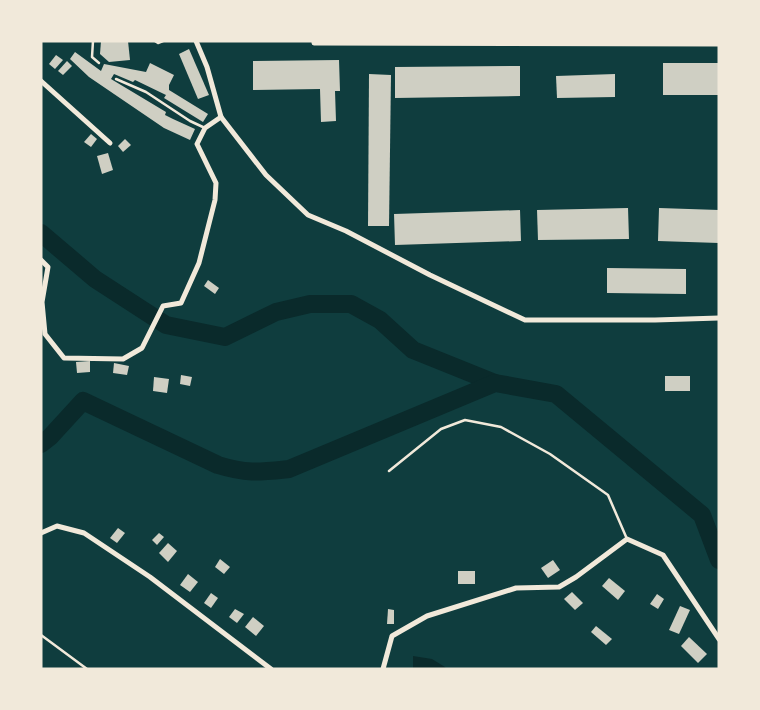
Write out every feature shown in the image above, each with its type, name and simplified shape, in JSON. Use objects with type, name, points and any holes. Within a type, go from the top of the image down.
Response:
[{"type":"street","points":[[196,41],[207,67],[221,117],[266,175],[308,215],[346,231],[430,275],[525,320],[719,318]]},
{"type":"street","points":[[314,41],[314,43],[719,44]]},
{"type":"street","points":[[41,81],[110,143]]},
{"type":"street","points":[[41,260],[48,267],[42,302],[45,334],[64,358],[123,359],[142,348],[163,306],[181,303],[199,263],[215,200],[216,183],[197,144],[205,128],[221,117]]},
{"type":"street","points":[[41,533],[57,526],[84,533],[150,577],[271,669]]},
{"type":"street","points":[[383,669],[392,636],[427,616],[516,588],[558,586],[576,577],[627,539],[663,555],[719,639]]},
{"type":"lane","points":[[93,41],[92,57],[99,64]]},
{"type":"lane","points":[[155,41],[158,43],[163,41]]},
{"type":"lane","points":[[116,79],[146,92],[190,121],[205,128]]},
{"type":"lane","points":[[389,471],[441,429],[465,420],[501,427],[550,454],[608,494],[627,539]]},
{"type":"lane","points":[[41,635],[87,669]]},
{"type":"water","points":[[413,656],[432,659],[446,669],[413,669]]},
{"type":"building","points":[[101,41],[128,41],[130,60],[109,62],[100,54]]},
{"type":"building","points":[[189,49],[209,95],[198,99],[179,54]]},
{"type":"building","points":[[75,52],[101,71],[104,64],[146,72],[150,63],[174,75],[169,85],[169,90],[208,114],[203,122],[164,98],[166,95],[135,80],[133,82],[114,74],[111,79],[166,112],[165,115],[195,129],[190,140],[164,128],[89,77],[70,59]]},
{"type":"building","points":[[56,55],[63,60],[55,69],[49,64]]},
{"type":"building","points":[[339,60],[340,91],[335,91],[336,121],[321,122],[320,89],[253,90],[253,61]]},
{"type":"building","points":[[67,61],[72,66],[63,75],[58,71]]},
{"type":"building","points":[[663,63],[719,63],[719,95],[663,95]]},
{"type":"building","points":[[520,66],[520,96],[395,98],[395,67]]},
{"type":"building","points":[[369,74],[391,75],[389,226],[368,226]]},
{"type":"building","points":[[615,74],[615,97],[557,98],[556,76]]},
{"type":"building","points":[[91,134],[97,139],[91,147],[84,142]]},
{"type":"building","points":[[125,139],[131,145],[123,152],[118,146]]},
{"type":"building","points":[[108,153],[113,170],[102,174],[97,156]]},
{"type":"building","points":[[628,208],[629,239],[538,240],[537,210]]},
{"type":"building","points":[[659,208],[719,210],[719,243],[658,241]]},
{"type":"building","points":[[520,210],[521,241],[395,245],[394,214]]},
{"type":"building","points":[[607,268],[686,269],[686,294],[607,293]]},
{"type":"building","points":[[208,280],[219,288],[215,294],[204,286]]},
{"type":"building","points":[[90,361],[90,372],[77,373],[76,362]]},
{"type":"building","points":[[114,363],[129,366],[127,375],[113,373]]},
{"type":"building","points":[[181,375],[192,377],[190,386],[180,384]]},
{"type":"building","points":[[665,376],[690,376],[690,391],[665,391]]},
{"type":"building","points":[[154,377],[169,379],[167,393],[153,391]]},
{"type":"building","points":[[118,528],[125,533],[117,543],[110,538]]},
{"type":"building","points":[[159,533],[164,537],[157,545],[152,540]]},
{"type":"building","points":[[168,543],[177,551],[168,562],[159,553]]},
{"type":"building","points":[[220,559],[230,567],[224,574],[215,567]]},
{"type":"building","points":[[553,560],[560,570],[548,578],[541,568]]},
{"type":"building","points":[[458,571],[475,571],[475,584],[458,584]]},
{"type":"building","points":[[188,574],[198,582],[190,592],[180,585]]},
{"type":"building","points":[[609,578],[625,591],[618,600],[602,586]]},
{"type":"building","points":[[572,592],[583,603],[575,610],[564,599]]},
{"type":"building","points":[[211,593],[218,598],[211,608],[204,603]]},
{"type":"building","points":[[657,594],[664,599],[658,609],[650,604]]},
{"type":"building","points":[[680,606],[690,610],[679,634],[669,630]]},
{"type":"building","points":[[235,609],[244,614],[237,623],[229,617]]},
{"type":"building","points":[[388,609],[394,610],[394,624],[387,624]]},
{"type":"building","points":[[253,617],[264,626],[256,636],[245,627]]},
{"type":"building","points":[[596,626],[612,639],[606,645],[591,632]]},
{"type":"building","points":[[689,637],[707,654],[698,663],[681,646]]},
{"type":"waterway","points":[[41,233],[95,279],[166,325],[225,337],[276,312],[310,304],[351,304],[380,320],[413,350],[495,383]]},
{"type":"waterway","points":[[41,444],[50,437],[83,401],[218,465],[253,472],[289,469],[495,383],[556,394],[702,515],[719,560]]}]
